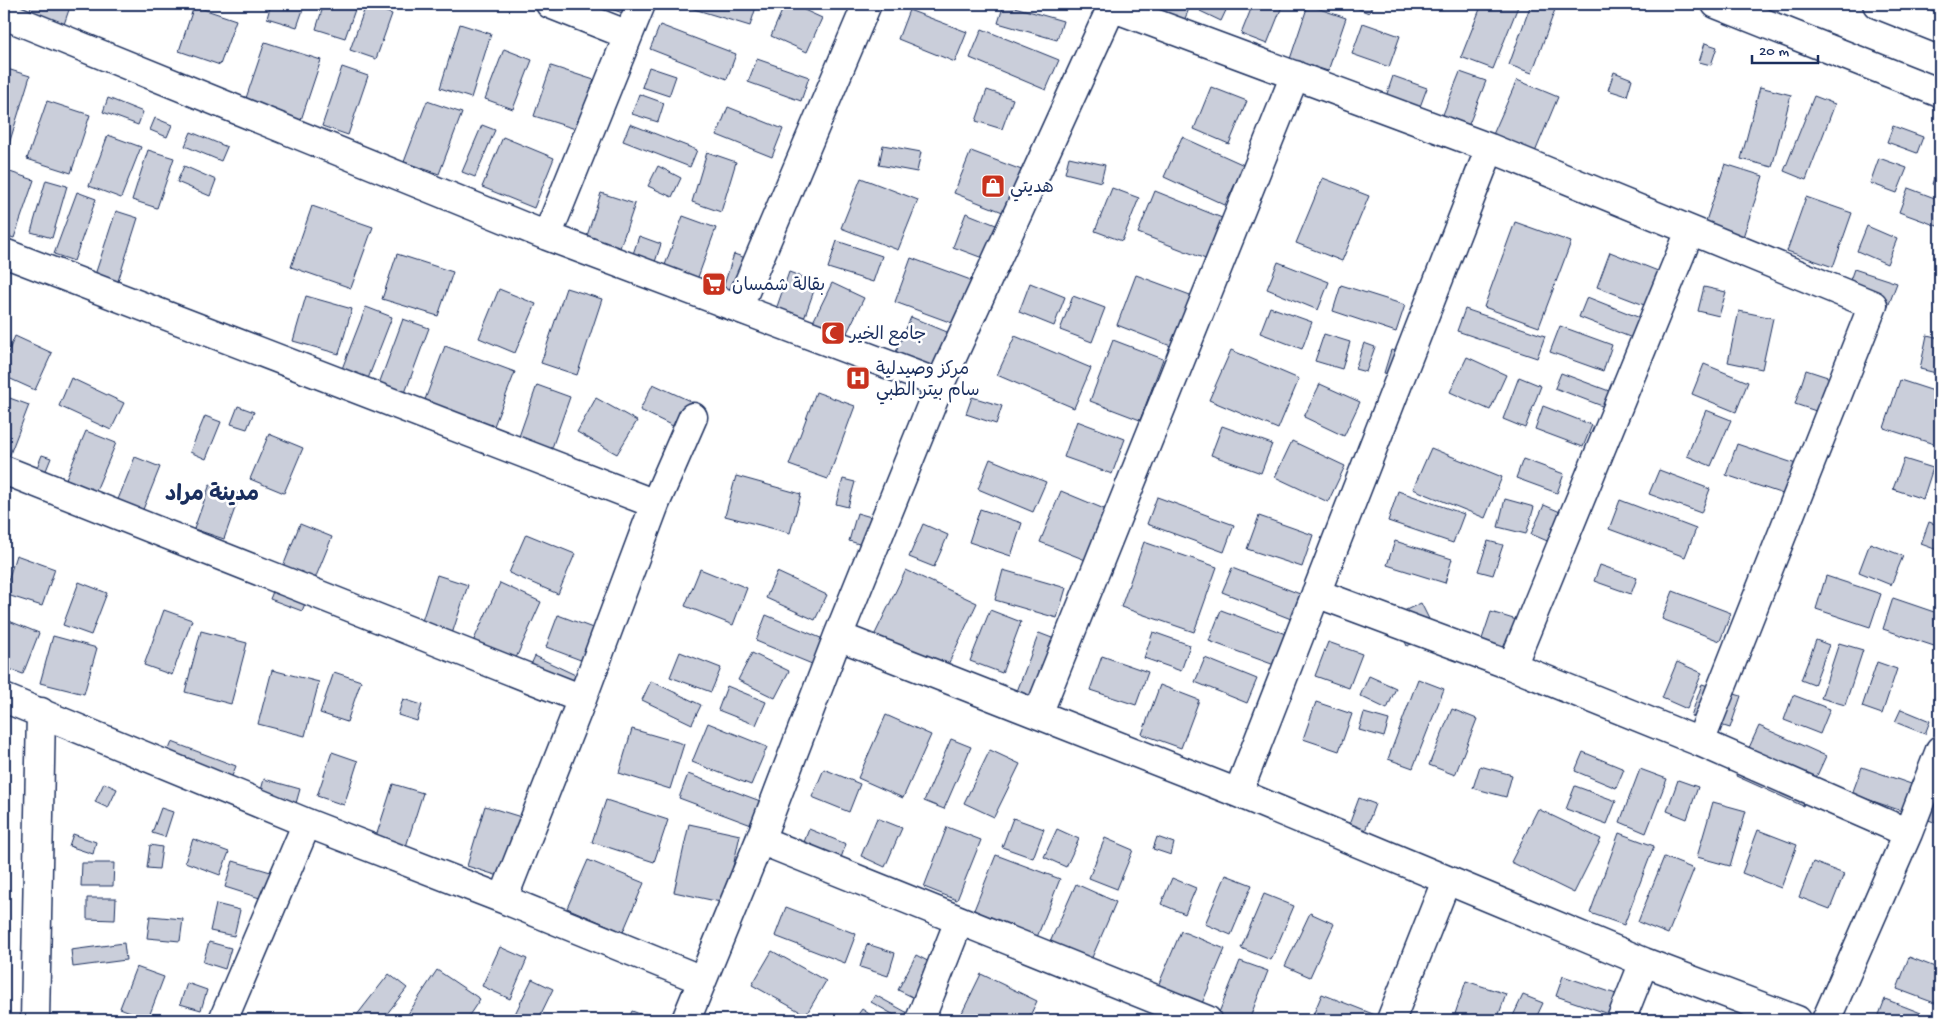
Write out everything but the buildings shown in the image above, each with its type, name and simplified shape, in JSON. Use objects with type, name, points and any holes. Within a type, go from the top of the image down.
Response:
[{"type":"street","points":[[550,4],[628,35]]},
{"type":"street","points":[[547,236],[641,4]]},
{"type":"street","points":[[738,308],[867,4]]},
{"type":"street","points":[[1716,4],[1940,93]]},
{"type":"street","points":[[1876,4],[1940,29]]},
{"type":"street","points":[[686,1020],[760,840],[838,636],[940,384],[1112,5],[1490,148],[1873,305],[1700,742]]},
{"type":"street","points":[[10,12],[547,236],[940,384]]},
{"type":"street","points":[[1038,714],[1295,75]]},
{"type":"street","points":[[1238,793],[1490,148]]},
{"type":"street","points":[[1512,666],[1690,230]]},
{"type":"street","points":[[4,253],[655,504]]},
{"type":"street","points":[[503,898],[582,699],[655,504],[693,417]]},
{"type":"street","points":[[4,470],[582,699]]},
{"type":"street","points":[[1316,593],[1512,666],[1700,742],[1908,833]]},
{"type":"street","points":[[838,636],[1238,793],[1644,962],[1797,1020]]},
{"type":"street","points":[[4,698],[306,823],[503,898],[702,980]]},
{"type":"street","points":[[35,1020],[41,712]]},
{"type":"street","points":[[1826,1020],[1908,833],[1940,750]]},
{"type":"street","points":[[223,1020],[306,823]]},
{"type":"street","points":[[760,840],[1207,1020]]},
{"type":"street","points":[[1391,1020],[1446,881]]},
{"type":"street","points":[[920,1020],[960,922]]},
{"type":"street","points":[[1621,1020],[1644,962]]},
{"type":"place","name":"هديتي","points":[[993,186]]},
{"type":"place","name":"بقالة شمسان","points":[[714,284]]},
{"type":"place","name":"جامع الخير","points":[[833,333]]},
{"type":"place","name":"مركز وصيدلية سام بيتر الطبي","points":[[858,378]]},
{"type":"district","name":"مدينة مراد","points":[[212,492]]}]
